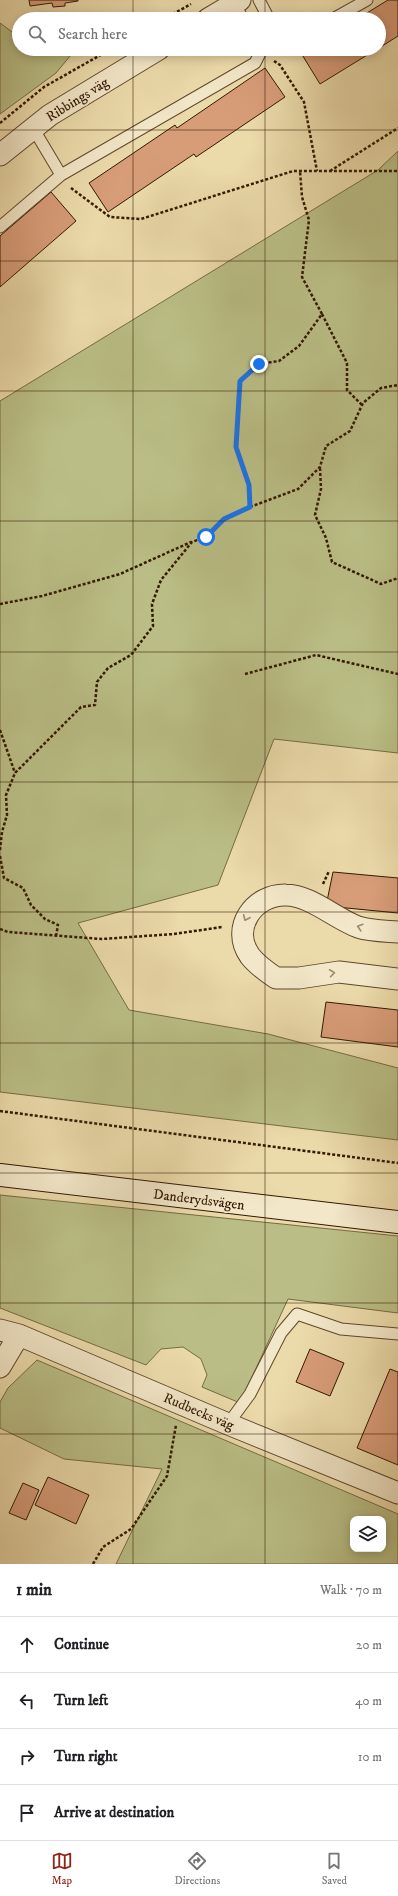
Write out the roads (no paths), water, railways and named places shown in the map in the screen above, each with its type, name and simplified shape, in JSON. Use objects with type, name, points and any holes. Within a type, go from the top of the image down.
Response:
[{"type":"main road","name":"Danderydsvägen","points":[[0,1175],[398,1222]]},
{"type":"street","points":[[226,12],[239,7]]},
{"type":"street","name":"Ribbings väg","points":[[0,155],[50,115],[147,56]]},
{"type":"street","points":[[398,932],[359,928],[298,896],[286,895],[271,897],[257,904],[248,913],[244,924],[245,946],[250,956],[276,978],[300,978],[339,972],[398,980]]},
{"type":"street","points":[[0,1367],[9,1332]]},
{"type":"street","name":"Rudbecks väg","points":[[9,1332],[228,1424],[398,1493]]},
{"type":"lane","points":[[258,0],[265,12]]},
{"type":"lane","points":[[346,12],[367,0]]},
{"type":"lane","points":[[0,227],[61,175],[255,63],[258,56]]},
{"type":"lane","points":[[33,128],[61,175]]},
{"type":"lane","points":[[228,1424],[250,1394],[281,1333],[297,1314],[341,1329],[398,1334]]}]
